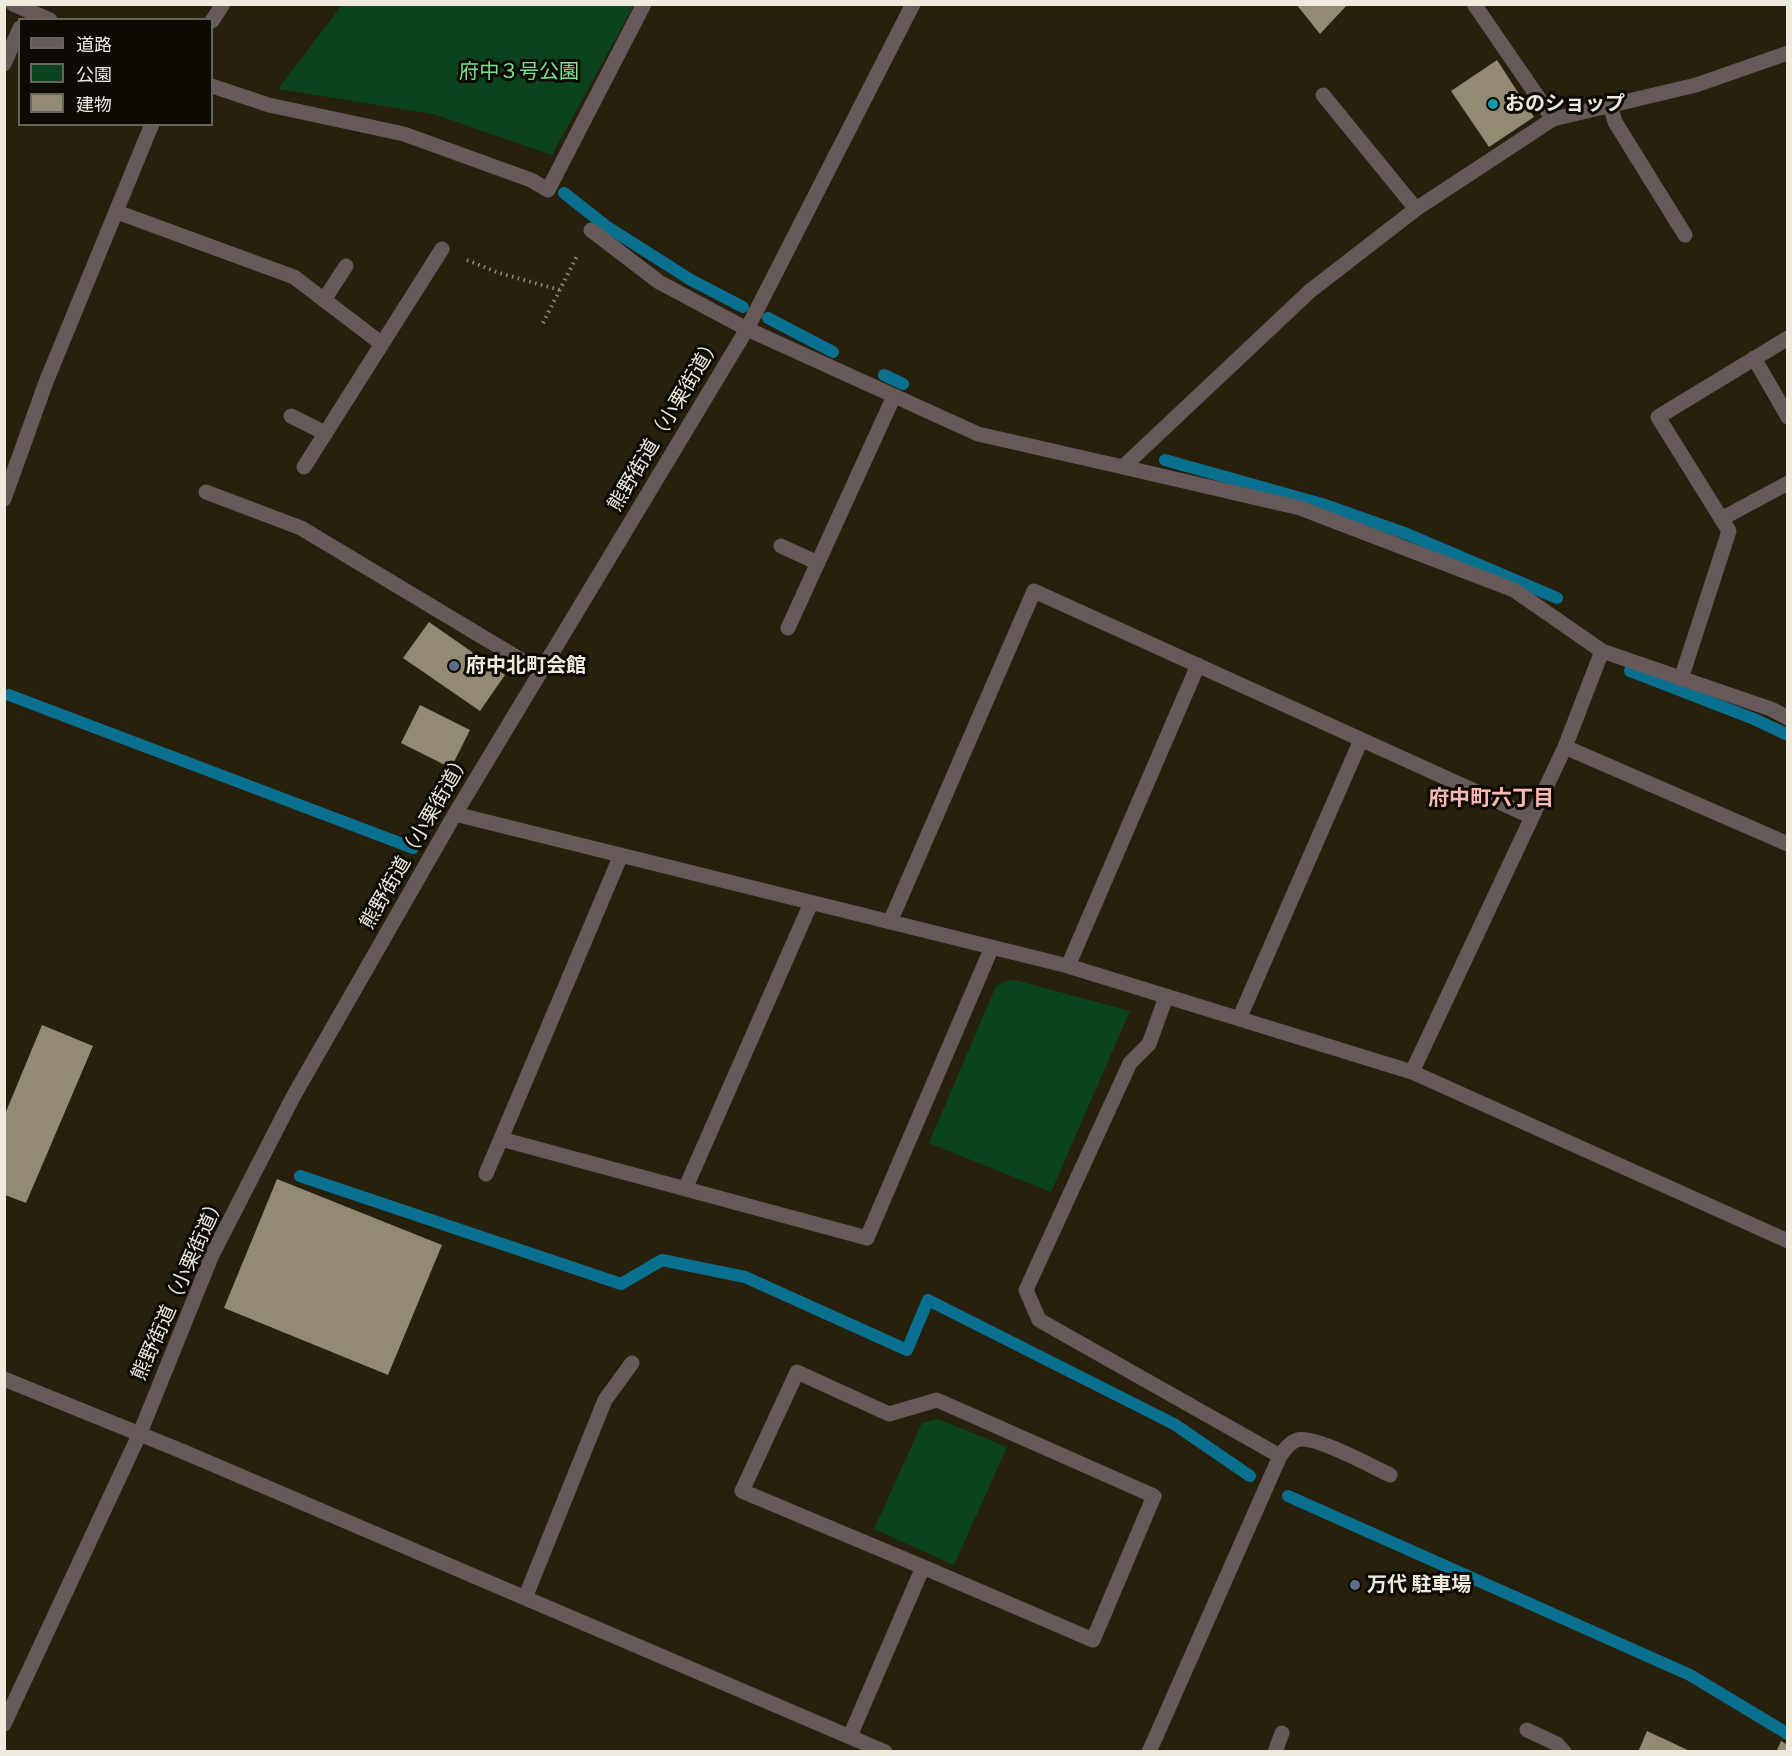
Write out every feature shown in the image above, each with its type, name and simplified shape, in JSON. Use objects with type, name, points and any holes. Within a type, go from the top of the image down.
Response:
[{"type":"street","points":[[213,19],[223,4]]},
{"type":"street","points":[[213,86],[269,105],[404,134],[531,180],[548,190],[644,4]]},
{"type":"street","name":"熊野街道（小栗街道）","points":[[4,1724],[140,1433],[217,1245],[293,1097],[455,814],[747,329],[912,4]]},
{"type":"street","points":[[1474,4],[1553,119]]},
{"type":"street","points":[[23,10],[45,18]]},
{"type":"street","points":[[4,64],[18,32]]},
{"type":"street","points":[[1123,466],[1310,291],[1416,209],[1553,119],[1696,85],[1788,53]]},
{"type":"street","points":[[1323,95],[1416,209]]},
{"type":"street","points":[[1610,105],[1615,122],[1685,236]]},
{"type":"street","points":[[4,499],[46,382],[151,126]]},
{"type":"street","points":[[117,212],[294,277],[382,344]]},
{"type":"street","points":[[591,230],[659,282],[747,329],[978,434],[1300,508],[1514,590],[1602,651],[1788,717]]},
{"type":"street","points":[[304,467],[442,249]]},
{"type":"street","points":[[324,300],[346,266]]},
{"type":"street","points":[[1682,678],[1729,531],[1658,417],[1788,338]]},
{"type":"street","points":[[1754,358],[1788,417]]},
{"type":"street","points":[[788,628],[894,396]]},
{"type":"street","points":[[291,416],[325,433]]},
{"type":"street","points":[[1721,519],[1788,483]]},
{"type":"street","points":[[206,492],[301,528],[541,672]]},
{"type":"street","points":[[781,546],[818,563]]},
{"type":"street","points":[[890,922],[1034,591],[1532,817]]},
{"type":"street","points":[[1412,1072],[1565,747],[1602,651]]},
{"type":"street","points":[[1068,966],[1198,665]]},
{"type":"street","points":[[1239,1019],[1361,740]]},
{"type":"street","points":[[1565,747],[1788,844]]},
{"type":"street","points":[[455,814],[1068,966],[1412,1072],[1788,1241]]},
{"type":"street","points":[[486,1174],[621,855]]},
{"type":"street","points":[[685,1189],[812,903]]},
{"type":"street","points":[[501,1139],[867,1238],[992,947]]},
{"type":"street","points":[[1166,997],[1149,1044],[1130,1062],[1026,1290],[1039,1320],[1280,1456]]},
{"type":"street","points":[[525,1598],[605,1400],[632,1363]]},
{"type":"street","points":[[797,1372],[889,1414],[937,1400],[1154,1496],[1093,1640],[923,1567],[742,1491],[797,1372]]},
{"type":"street","points":[[4,1379],[140,1433],[885,1752]]},
{"type":"street","points":[[1149,1752],[1280,1456],[1288,1445],[1299,1439],[1318,1442],[1390,1475]]},
{"type":"street","points":[[850,1736],[923,1567]]},
{"type":"street","points":[[1527,1730],[1557,1744],[1564,1752]]},
{"type":"street","points":[[1275,1752],[1282,1733]]},
{"type":"path","points":[[543,323],[591,230]]},
{"type":"path","points":[[442,249],[499,273],[560,290]]},
{"type":"green space","name":"府中３号公園","points":[[342,5],[634,5],[552,155],[433,114],[278,89]]},
{"type":"green space","points":[[1011,979],[1130,1011],[1051,1192],[929,1143],[996,986]]},
{"type":"green space","points":[[938,1419],[1007,1447],[954,1565],[874,1529],[922,1423]]},
{"type":"building","points":[[1296,4],[1348,4],[1320,34]]},
{"type":"building","name":"おのショップ","points":[[1497,60],[1534,117],[1489,147],[1451,91]]},
{"type":"building","name":"府中北町会館","points":[[429,622],[505,675],[480,711],[403,658]]},
{"type":"building","points":[[420,705],[470,730],[451,768],[401,743]]},
{"type":"building","points":[[42,1025],[93,1046],[26,1203],[5,1195],[5,1114]]},
{"type":"building","points":[[277,1179],[442,1245],[388,1375],[224,1308]]},
{"type":"building","points":[[1647,1731],[1692,1752],[1638,1752]]},
{"type":"building","points":[[1781,1741],[1788,1745],[1788,1752],[1776,1752]]},
{"type":"waterway","points":[[564,193],[606,226],[691,280],[743,307]]},
{"type":"waterway","points":[[768,318],[833,352]]},
{"type":"waterway","points":[[884,375],[903,384]]},
{"type":"waterway","points":[[1165,460],[1322,504],[1407,534],[1557,598]]},
{"type":"waterway","points":[[1630,671],[1754,719],[1788,735]]},
{"type":"waterway","points":[[9,695],[413,848]]},
{"type":"waterway","points":[[300,1176],[621,1284],[662,1260],[745,1277],[907,1350],[928,1300],[1174,1424],[1250,1476]]},
{"type":"waterway","points":[[1288,1496],[1690,1675],[1788,1734]]},
{"type":"place","name":"おのショップ","points":[[1493,104]]},
{"type":"place","name":"府中北町会館","points":[[454,666]]},
{"type":"place","name":"万代 駐車場","points":[[1355,1585]]},
{"type":"district","name":"府中町六丁目","points":[[1491,799]]}]
